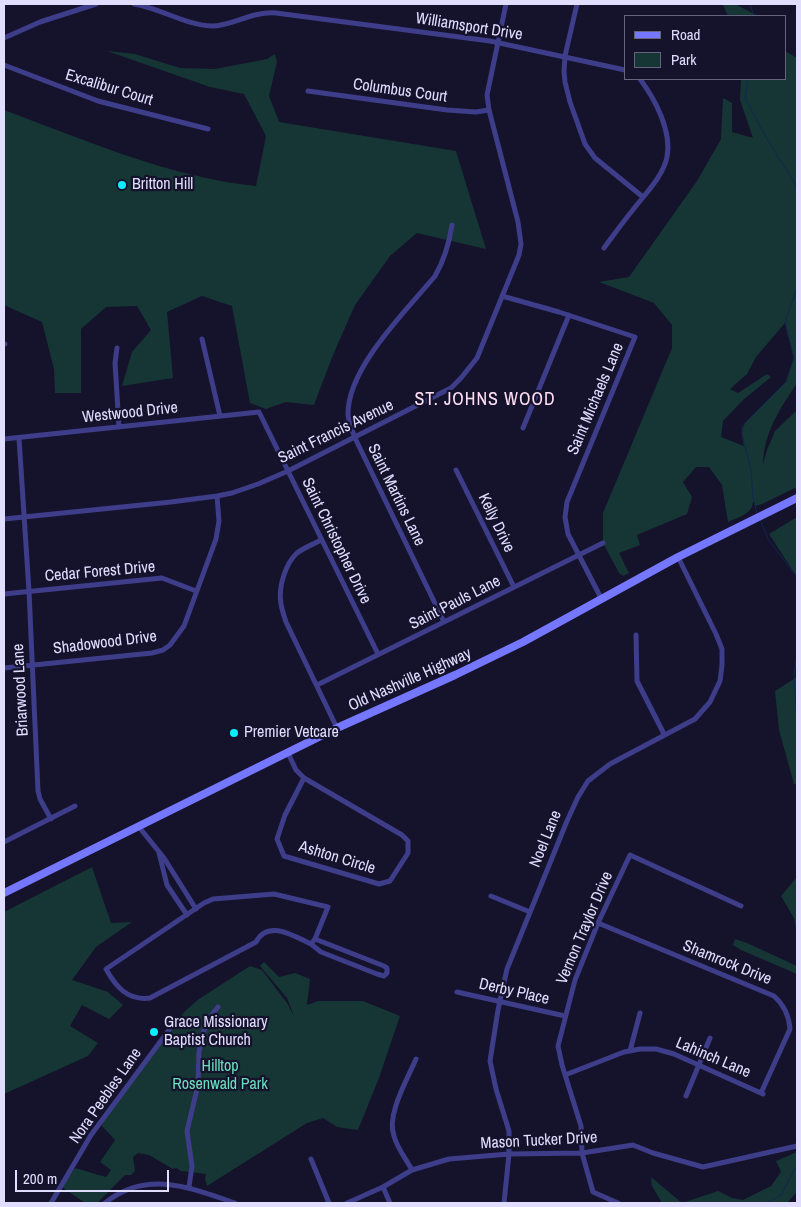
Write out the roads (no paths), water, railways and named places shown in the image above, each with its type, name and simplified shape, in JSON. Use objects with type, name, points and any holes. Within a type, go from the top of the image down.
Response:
[{"type":"main road","name":"Old Nashville Highway","points":[[4,893],[337,728],[523,642],[678,557],[797,498]]},
{"type":"street","points":[[4,38],[40,22],[96,4]]},
{"type":"street","name":"Williamsport Drive","points":[[134,4],[210,26],[257,14],[269,13],[497,42],[624,70]]},
{"type":"street","name":"Saint Francis Avenue","points":[[4,519],[217,496],[258,484],[288,471],[451,388],[462,378],[477,358],[519,255],[521,244],[520,233],[489,110],[488,86],[506,4]]},
{"type":"street","points":[[577,4],[565,56],[565,82],[586,144],[595,158],[643,197]]},
{"type":"street","name":"Excalibur Court","points":[[4,65],[98,101],[208,129]]},
{"type":"street","points":[[604,248],[658,177],[666,163],[668,149],[665,128],[653,98],[641,80]]},
{"type":"street","name":"Columbus Court","points":[[308,90],[447,110],[476,112],[489,110]]},
{"type":"street","name":"Saint Martins Lane","points":[[444,622],[354,438],[349,423],[349,408],[353,391],[362,369],[374,350],[435,276],[449,246],[452,225]]},
{"type":"street","name":"Saint Michaels Lane","points":[[502,296],[569,315],[635,337],[567,502],[565,517],[568,534],[601,598]]},
{"type":"street","points":[[523,428],[569,315]]},
{"type":"street","points":[[202,339],[220,416]]},
{"type":"street","points":[[117,348],[115,363],[119,427]]},
{"type":"street","name":"Westwood Drive","points":[[4,439],[258,412]]},
{"type":"street","name":"Saint Christopher Drive","points":[[258,412],[378,654]]},
{"type":"street","name":"Briarwood Lane","points":[[19,438],[29,591],[38,792],[51,819]]},
{"type":"street","name":"Kelly Drive","points":[[456,470],[514,586]]},
{"type":"street","name":"Shadowood Drive","points":[[4,668],[163,650],[170,646],[181,631],[218,530],[219,512],[217,496]]},
{"type":"street","points":[[321,540],[297,553],[290,562],[280,593],[281,605],[286,622],[337,728]]},
{"type":"street","name":"Saint Pauls Lane","points":[[317,685],[603,543]]},
{"type":"street","name":"Noel Lane","points":[[504,1203],[509,1154],[509,1131],[496,1089],[490,1061],[499,1002],[507,969],[567,821],[588,781],[610,764],[694,719],[710,702],[720,682],[722,650],[678,557]]},
{"type":"street","name":"Cedar Forest Drive","points":[[4,594],[162,578],[196,591]]},
{"type":"street","points":[[636,635],[637,681],[664,734]]},
{"type":"street","name":"Ashton Circle","points":[[288,752],[296,770],[304,778],[402,835],[408,841],[408,853],[390,881],[380,884],[284,856],[277,839],[285,815],[304,778]]},
{"type":"street","points":[[4,842],[75,806]]},
{"type":"street","points":[[139,826],[164,858],[196,909]]},
{"type":"street","points":[[159,852],[169,888],[187,915]]},
{"type":"street","name":"Vernon Traylor Drive","points":[[618,1203],[593,1192],[582,1153],[581,1126],[559,1056],[558,1046],[575,980],[598,923],[630,855],[741,906]]},
{"type":"street","points":[[169,888],[179,881]]},
{"type":"street","points":[[313,941],[322,952],[384,976],[387,972],[387,968],[384,966],[313,941],[282,931],[270,930],[258,937],[256,942],[150,998],[142,999],[127,994],[114,984],[106,969],[213,899],[274,894],[328,907],[313,941]]},
{"type":"street","points":[[491,896],[530,912]]},
{"type":"street","name":"Shamrock Drive","points":[[598,923],[774,996],[781,1002],[790,1028],[762,1094]]},
{"type":"street","name":"Derby Place","points":[[457,992],[565,1016]]},
{"type":"street","points":[[189,1187],[192,1166],[187,1131],[198,1085],[200,1044],[210,1017],[218,1007]]},
{"type":"street","points":[[630,1051],[640,1013]]},
{"type":"street","name":"Nora Peebles Lane","points":[[51,1203],[91,1135],[169,1030]]},
{"type":"street","points":[[686,1096],[710,1038]]},
{"type":"street","name":"Lahinch Lane","points":[[565,1074],[624,1052],[656,1049],[674,1054],[762,1094]]},
{"type":"street","points":[[412,1170],[393,1136],[392,1123],[396,1106],[416,1059]]},
{"type":"street","name":"Mason Tucker Drive","points":[[347,1203],[383,1187],[412,1170],[449,1158],[509,1154],[582,1153],[633,1145],[653,1153],[703,1167],[797,1146]]},
{"type":"street","points":[[311,1159],[329,1203]]},
{"type":"street","points":[[105,1203],[125,1190],[152,1184],[189,1187],[235,1203]]},
{"type":"street","points":[[383,1187],[390,1203]]},
{"type":"waterway","points":[[750,4],[754,15]]},
{"type":"waterway","points":[[748,80],[745,98],[766,137],[797,187]]},
{"type":"waterway","points":[[757,513],[742,427],[786,382],[794,358],[785,322],[797,288]]},
{"type":"waterway","points":[[760,519],[768,539],[797,577]]},
{"type":"waterway","points":[[797,654],[794,675],[797,724]]},
{"type":"waterway","points":[[767,1203],[781,1195],[797,1165]]},
{"type":"place","name":"Britton Hill","points":[[122,185]]},
{"type":"place","name":"Premier Vetcare","points":[[234,733]]},
{"type":"place","name":"Grace Missionary Baptist Church","points":[[154,1032]]},
{"type":"district","name":"ST. JOHNS WOOD","points":[[485,400]]},
{"type":"park label","name":"Hilltop Rosenwald Park","points":[[220,1076]]}]
